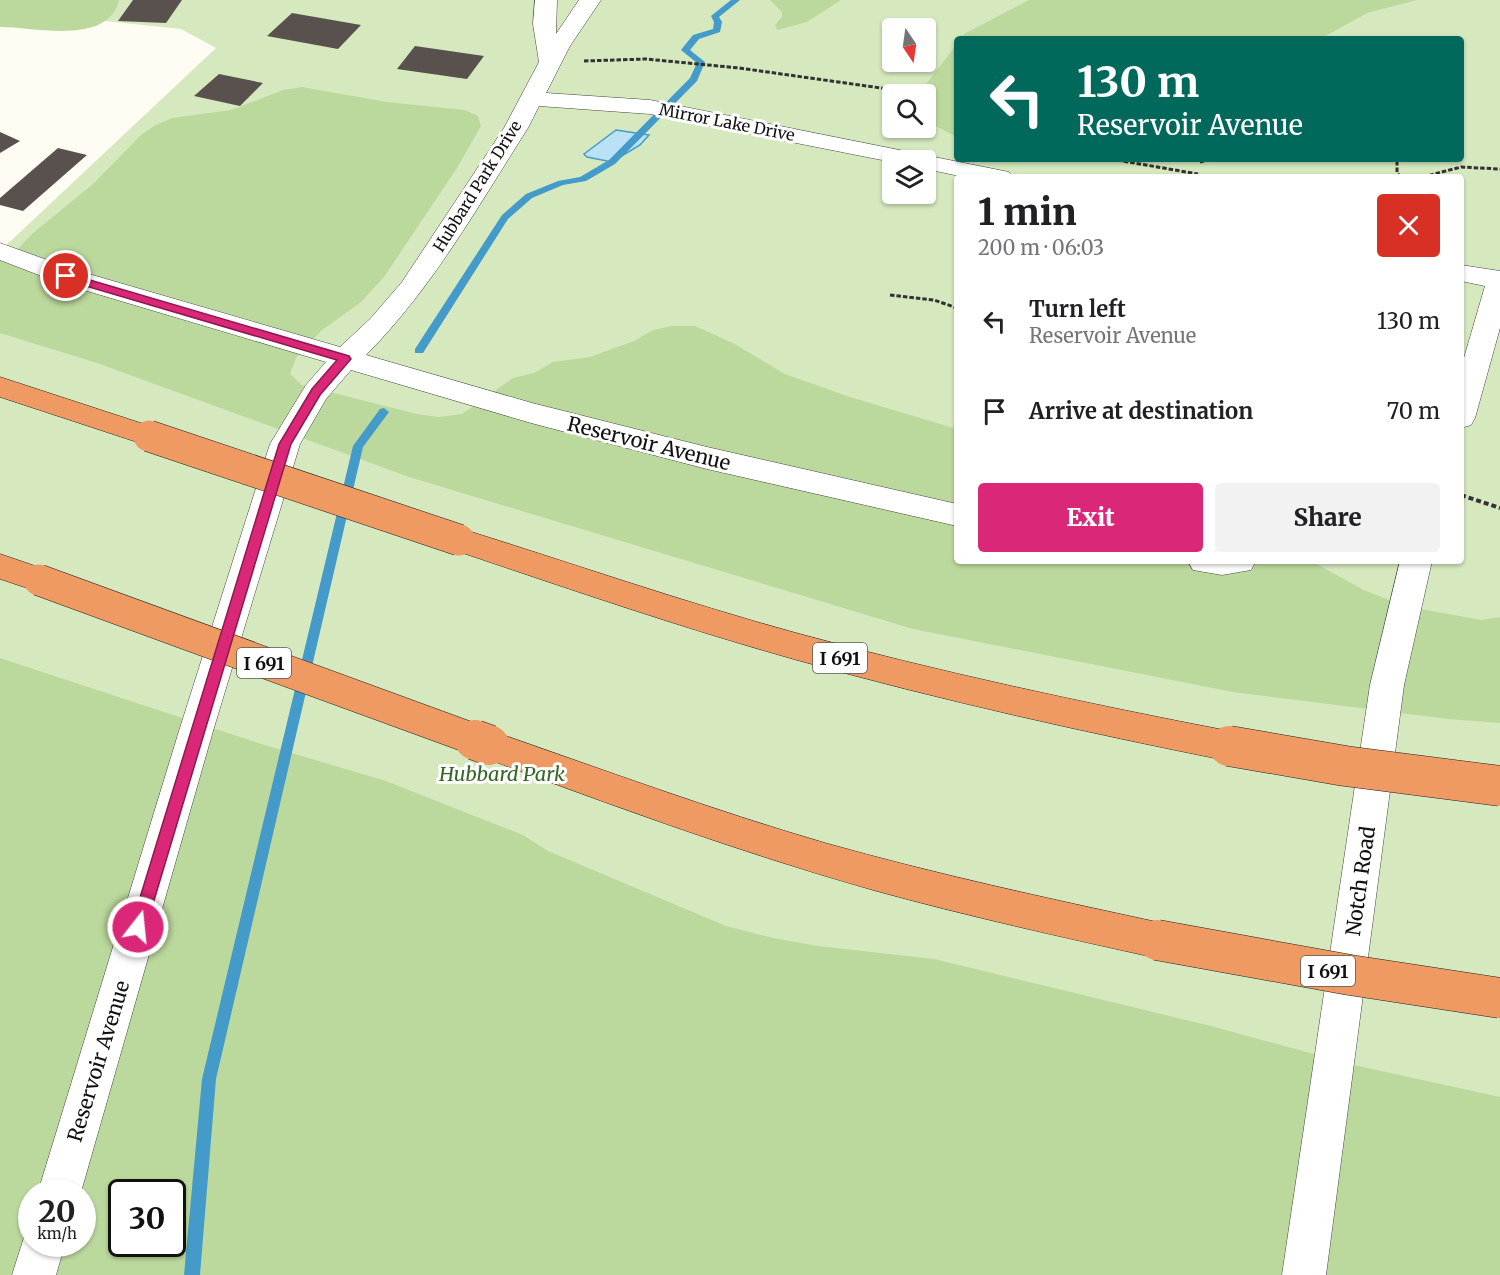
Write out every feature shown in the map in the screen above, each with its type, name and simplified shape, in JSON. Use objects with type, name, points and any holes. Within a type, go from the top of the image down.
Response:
[{"type":"highway","name":"I 691","points":[[0,387],[676,611],[825,654],[1031,705],[1229,746],[1345,766],[1500,786]]},
{"type":"highway","name":"I 691","points":[[0,566],[639,800],[810,854],[989,903],[1157,940],[1350,975],[1500,998]]},
{"type":"street","points":[[546,0],[544,24],[550,62]]},
{"type":"street","name":"Hubbard Park Drive","points":[[345,359],[380,326],[411,288],[516,128],[550,62],[576,18],[590,0]]},
{"type":"street","name":"Mirror Lake Drive","points":[[531,99],[651,107],[882,152]]},
{"type":"street","points":[[936,164],[985,174]]},
{"type":"street","name":"Reservoir Avenue","points":[[0,251],[66,276],[531,413],[707,458],[954,514]]},
{"type":"street","points":[[1464,274],[1500,280],[1464,407]]},
{"type":"street","name":"Reservoir Avenue","points":[[63,1179],[285,444],[316,392],[345,359]]},
{"type":"street","name":"Notch Road","points":[[1304,1275],[1387,685],[1415,564]]},
{"type":"street","points":[[34,1275],[39,1257]]},
{"type":"path","points":[[550,62],[646,59],[739,68],[882,88]]},
{"type":"path","points":[[1128,162],[1198,174]]},
{"type":"path","points":[[1433,174],[1462,165],[1483,165],[1500,169]]},
{"type":"path","points":[[890,295],[934,300],[954,307]]},
{"type":"path","points":[[1464,496],[1500,508]]},
{"type":"green space","points":[[0,0],[119,0],[112,14],[101,24],[86,29],[50,31],[0,27]]},
{"type":"green space","name":"Hubbard Park","points":[[112,0],[1500,0],[1500,1275],[0,1275],[0,251],[216,48],[181,29],[105,21]]},
{"type":"green space","points":[[770,0],[841,0],[807,22],[777,30],[775,25],[782,17],[782,12]]},
{"type":"green space","points":[[1029,0],[1417,0],[1367,13],[1325,36],[963,36]]},
{"type":"green space","points":[[954,48],[954,135],[936,126],[936,84],[926,84]]},
{"type":"green space","points":[[302,87],[387,102],[465,110],[478,116],[481,126],[457,168],[384,277],[360,303],[322,330],[296,358],[290,374],[302,385],[417,414],[439,417],[462,414],[513,378],[534,373],[553,362],[590,357],[634,341],[653,330],[672,326],[695,326],[733,343],[785,374],[850,397],[954,428],[954,564],[1316,564],[1364,590],[1392,601],[1481,620],[1500,617],[1500,723],[1448,719],[1233,692],[913,629],[409,477],[97,363],[0,333],[0,261],[11,256],[33,233],[93,184],[141,135],[172,118],[231,110],[283,90]]},
{"type":"green space","points":[[0,658],[258,743],[386,781],[523,835],[548,851],[726,926],[818,946],[934,959],[1211,1026],[1354,1065],[1500,1097],[1500,1275],[0,1275]]},
{"type":"water","points":[[616,130],[649,135],[640,145],[612,162],[587,157],[584,154]]},
{"type":"building","points":[[133,0],[182,0],[166,23],[118,21]]},
{"type":"building","points":[[292,13],[361,25],[338,49],[267,36]]},
{"type":"building","points":[[415,46],[484,56],[467,79],[397,69]]},
{"type":"building","points":[[219,74],[263,83],[240,106],[194,96]]},
{"type":"building","points":[[0,132],[20,141],[0,153]]},
{"type":"building","points":[[58,148],[87,155],[23,211],[0,205],[0,198]]},
{"type":"waterway","points":[[419,351],[505,217],[529,196],[561,183],[583,179],[612,162],[694,79],[701,62],[685,50],[696,37],[717,30],[718,22],[715,16],[736,0]]},
{"type":"waterway","points":[[192,1275],[209,1079],[358,446],[384,412]]},
{"type":"route","points":[[66,276],[345,359],[316,392],[285,444],[138,927]]}]
